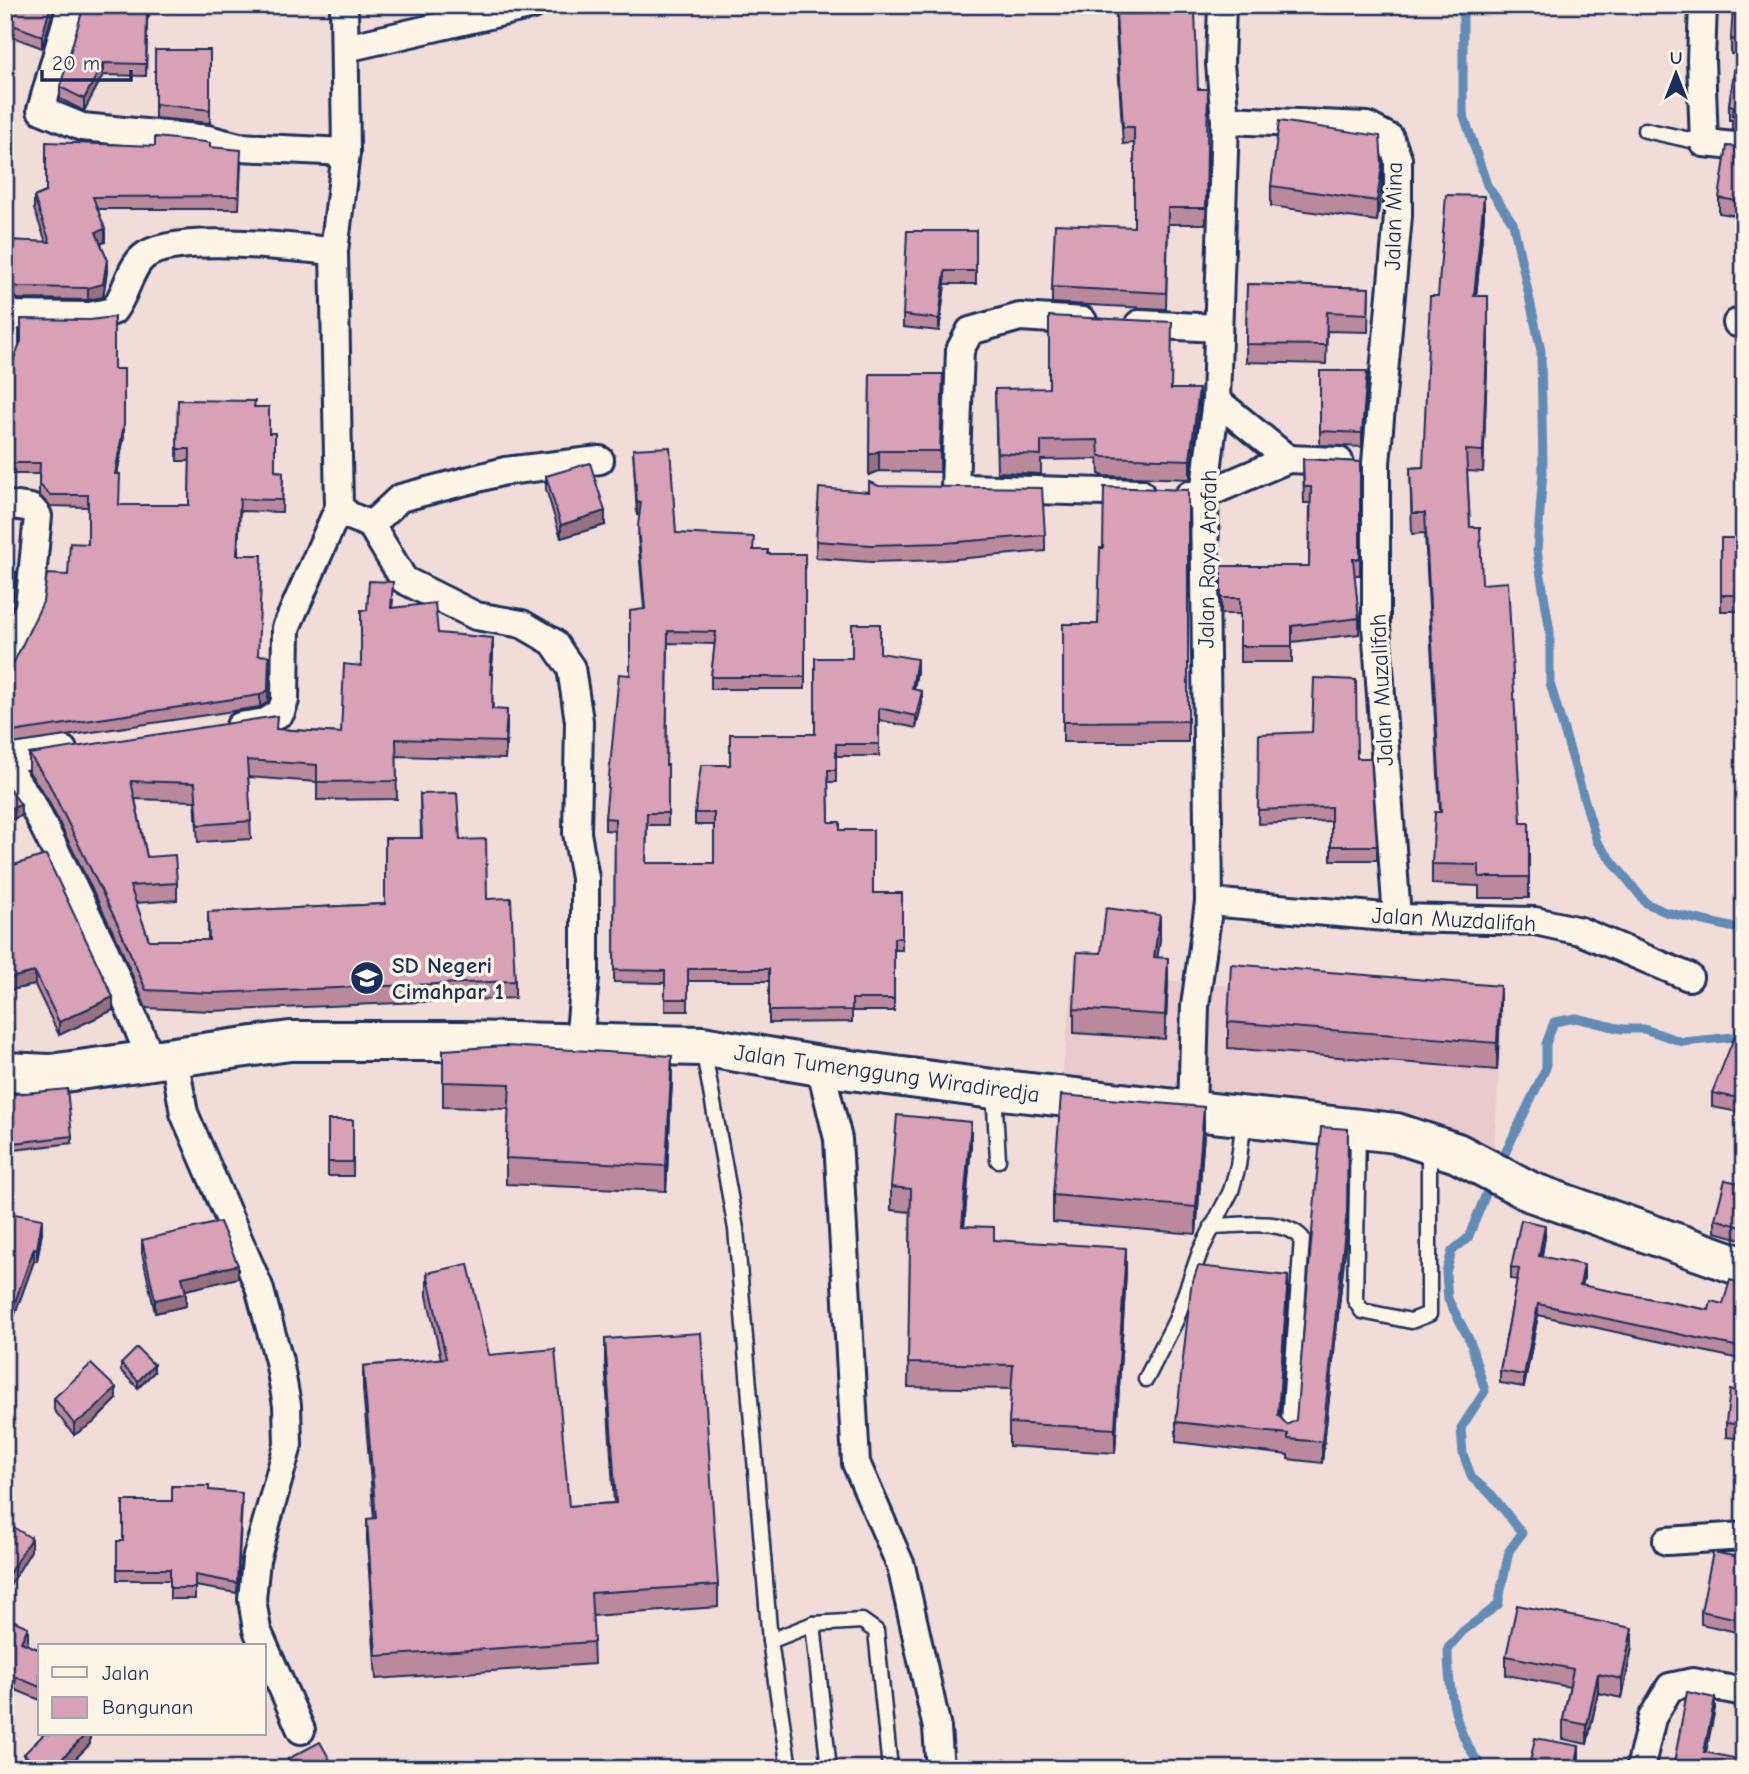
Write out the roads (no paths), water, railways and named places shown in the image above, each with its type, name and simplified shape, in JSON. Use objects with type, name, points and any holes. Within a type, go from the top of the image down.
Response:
[{"type":"street","points":[[71,5],[41,110],[82,127],[208,139],[239,147],[346,152]]},
{"type":"street","points":[[214,728],[266,722],[281,712],[285,700],[286,628],[340,507],[334,251],[346,152],[344,5]]},
{"type":"street","points":[[346,48],[533,5]]},
{"type":"street","name":"Jalan Raya Arofah","points":[[1192,1112],[1195,1006],[1209,902],[1204,495],[1216,400],[1219,328],[1225,120],[1220,64],[1222,5]]},
{"type":"street","points":[[1703,5],[1701,60],[1704,143],[1744,147]]},
{"type":"street","name":"Jalan Mina","points":[[1225,120],[1367,126],[1390,138],[1398,159],[1398,216],[1376,463]]},
{"type":"street","points":[[6,316],[90,316],[113,312],[129,285],[132,268],[146,254],[174,246],[203,243],[334,251]]},
{"type":"street","points":[[5,308],[5,352]]},
{"type":"street","points":[[1219,328],[1020,317],[970,331],[960,350],[942,488],[1204,495],[1288,459],[1376,463]]},
{"type":"street","points":[[1216,400],[1288,459]]},
{"type":"street","points":[[371,524],[400,498],[462,480],[505,471],[600,460]]},
{"type":"street","name":"Jalan Muzalifah","points":[[1376,463],[1376,626],[1397,918]]},
{"type":"street","points":[[5,504],[31,508],[38,516],[29,607],[5,660]]},
{"type":"street","points":[[340,507],[350,516],[371,524],[404,580],[476,616],[522,624],[554,642],[571,668],[579,721],[577,833],[585,878],[585,978],[579,1043]]},
{"type":"street","points":[[5,759],[90,747]]},
{"type":"street","points":[[5,765],[34,807],[105,951],[162,1058],[259,1287],[279,1361],[287,1405],[288,1445],[256,1560],[252,1599],[257,1630],[263,1644]]},
{"type":"street","name":"Jalan Muzdalifah","points":[[1209,902],[1397,918],[1535,921],[1580,931],[1689,977]]},
{"type":"street","name":"Jalan Tumenggung Wiradiredja","points":[[5,1072],[50,1074],[290,1041],[702,1046],[820,1066],[993,1089],[1244,1119],[1396,1133],[1443,1149],[1531,1192],[1744,1267]]},
{"type":"street","points":[[820,1066],[838,1139],[856,1463],[901,1566],[937,1728],[940,1769]]},
{"type":"street","points":[[1667,1541],[1744,1536]]},
{"type":"street","points":[[266,1650],[301,1730]]},
{"type":"street","points":[[1640,1769],[1652,1718],[1670,1687],[1693,1682],[1744,1692]]},
{"type":"lane","points":[[1645,130],[1704,143]]},
{"type":"lane","points":[[702,1046],[736,1229],[770,1641],[789,1769]]},
{"type":"lane","points":[[993,1089],[999,1160]]},
{"type":"lane","points":[[1146,1379],[1176,1320],[1212,1226],[1231,1192],[1242,1147],[1244,1119]]},
{"type":"lane","points":[[1358,1129],[1355,1300],[1362,1311],[1411,1321],[1429,1314],[1443,1149]]},
{"type":"lane","points":[[1212,1226],[1262,1224],[1296,1232],[1302,1238],[1288,1436]]},
{"type":"lane","points":[[770,1641],[813,1623],[862,1620],[876,1632],[890,1769]]},
{"type":"lane","points":[[813,1623],[828,1769]]},
{"type":"waterway","points":[[1463,5],[1463,113],[1487,185],[1513,223],[1541,351],[1543,472],[1537,551],[1550,632],[1550,683],[1597,842],[1646,903],[1665,912],[1744,930]]},
{"type":"waterway","points":[[1499,1166],[1546,1068],[1546,1044],[1554,1022],[1576,1018],[1622,1029],[1644,1029],[1683,1042],[1744,1036]]},
{"type":"waterway","points":[[1485,1769],[1467,1743],[1455,1712],[1448,1648],[1463,1631],[1498,1605],[1509,1551],[1522,1533],[1492,1495],[1472,1478],[1463,1454],[1461,1428],[1485,1391],[1470,1341],[1448,1299],[1446,1273],[1452,1251],[1468,1238],[1491,1182]]},
{"type":"place","name":"SD Negeri Cimahpar 1","points":[[367,978]]}]
